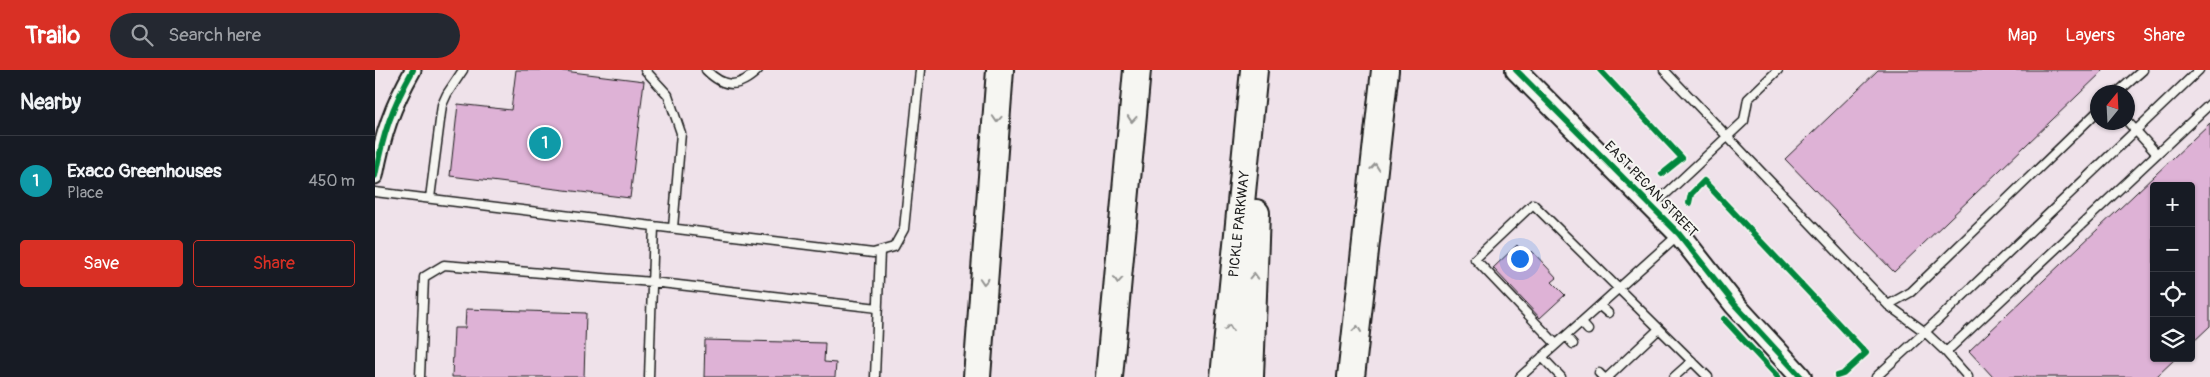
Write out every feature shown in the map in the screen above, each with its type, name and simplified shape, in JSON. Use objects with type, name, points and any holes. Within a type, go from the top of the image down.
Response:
[{"type":"highway","points":[[977,377],[1000,70]]},
{"type":"highway","points":[[1109,377],[1137,70]]},
{"type":"highway","name":"PICKLE PARKWAY","points":[[1224,377],[1254,70]]},
{"type":"highway","points":[[1250,377],[1262,70]]},
{"type":"highway","points":[[1351,377],[1386,72]]},
{"type":"street","points":[[375,176],[381,146],[395,101],[413,70]]},
{"type":"street","name":"EAST PECAN STREET","points":[[1516,70],[1679,234],[1735,305],[1801,377]]},
{"type":"lane","points":[[430,198],[442,105],[463,70]]},
{"type":"lane","points":[[645,70],[668,95],[681,133],[673,228]]},
{"type":"lane","points":[[707,70],[720,82],[729,84],[747,80],[758,70]]},
{"type":"lane","points":[[375,192],[873,253],[895,247],[904,230],[920,70]]},
{"type":"lane","points":[[1663,70],[1888,305],[1925,332],[1968,377]]},
{"type":"lane","points":[[1652,207],[1744,121],[1748,99],[1778,70]]},
{"type":"lane","points":[[2126,85],[2143,70]]},
{"type":"lane","points":[[1876,377],[2199,70]]},
{"type":"lane","points":[[1946,352],[2210,104]]},
{"type":"lane","points":[[1888,305],[1911,292],[2090,119]]},
{"type":"lane","points":[[2136,130],[2157,154]]},
{"type":"lane","points":[[1557,344],[1475,259],[1533,204],[1620,288],[1707,377]]},
{"type":"lane","points":[[649,377],[654,226]]},
{"type":"lane","points":[[1520,377],[1679,234]]},
{"type":"lane","points":[[875,377],[880,251]]},
{"type":"lane","points":[[420,377],[424,277],[444,266],[652,282],[878,308]]},
{"type":"lane","points":[[1601,306],[1608,313]]},
{"type":"lane","points":[[1581,322],[1588,330]]},
{"type":"lane","points":[[1608,377],[1659,329]]},
{"type":"lane","points":[[1566,336],[1573,344]]},
{"type":"lane","points":[[1634,340],[1640,347]]},
{"type":"lane","points":[[1542,357],[1561,377]]},
{"type":"lane","points":[[1614,359],[1620,366]]},
{"type":"lane","points":[[1673,377],[1692,361]]},
{"type":"building","points":[[516,70],[556,70],[644,81],[630,198],[450,176],[458,104],[511,110]]},
{"type":"building","points":[[1878,70],[2104,70],[1894,272],[1785,159]]},
{"type":"building","points":[[2210,123],[2210,326],[2195,340],[2195,182],[2150,182],[2150,362],[2172,362],[2156,377],[1993,377],[1969,351]]},
{"type":"building","points":[[1517,245],[1527,256],[1532,251],[1557,278],[1552,282],[1565,295],[1540,318],[1493,268]]},
{"type":"building","points":[[466,309],[586,313],[584,377],[452,377],[454,328],[465,328]]},
{"type":"building","points":[[705,340],[825,343],[824,362],[836,363],[835,377],[704,377]]},
{"type":"cycle path","points":[[375,176],[389,121],[399,96],[413,70]]},
{"type":"cycle path","points":[[1516,70],[1679,234],[1735,305],[1801,377]]},
{"type":"cycle path","points":[[1600,70],[1682,158],[1662,174]]},
{"type":"cycle path","points":[[1689,203],[1691,194],[1704,181],[1866,353],[1843,374],[1837,376]]},
{"type":"cycle path","points":[[1724,319],[1778,377]]},
{"type":"place","name":"Exaco Greenhouses","points":[[545,143]]}]
